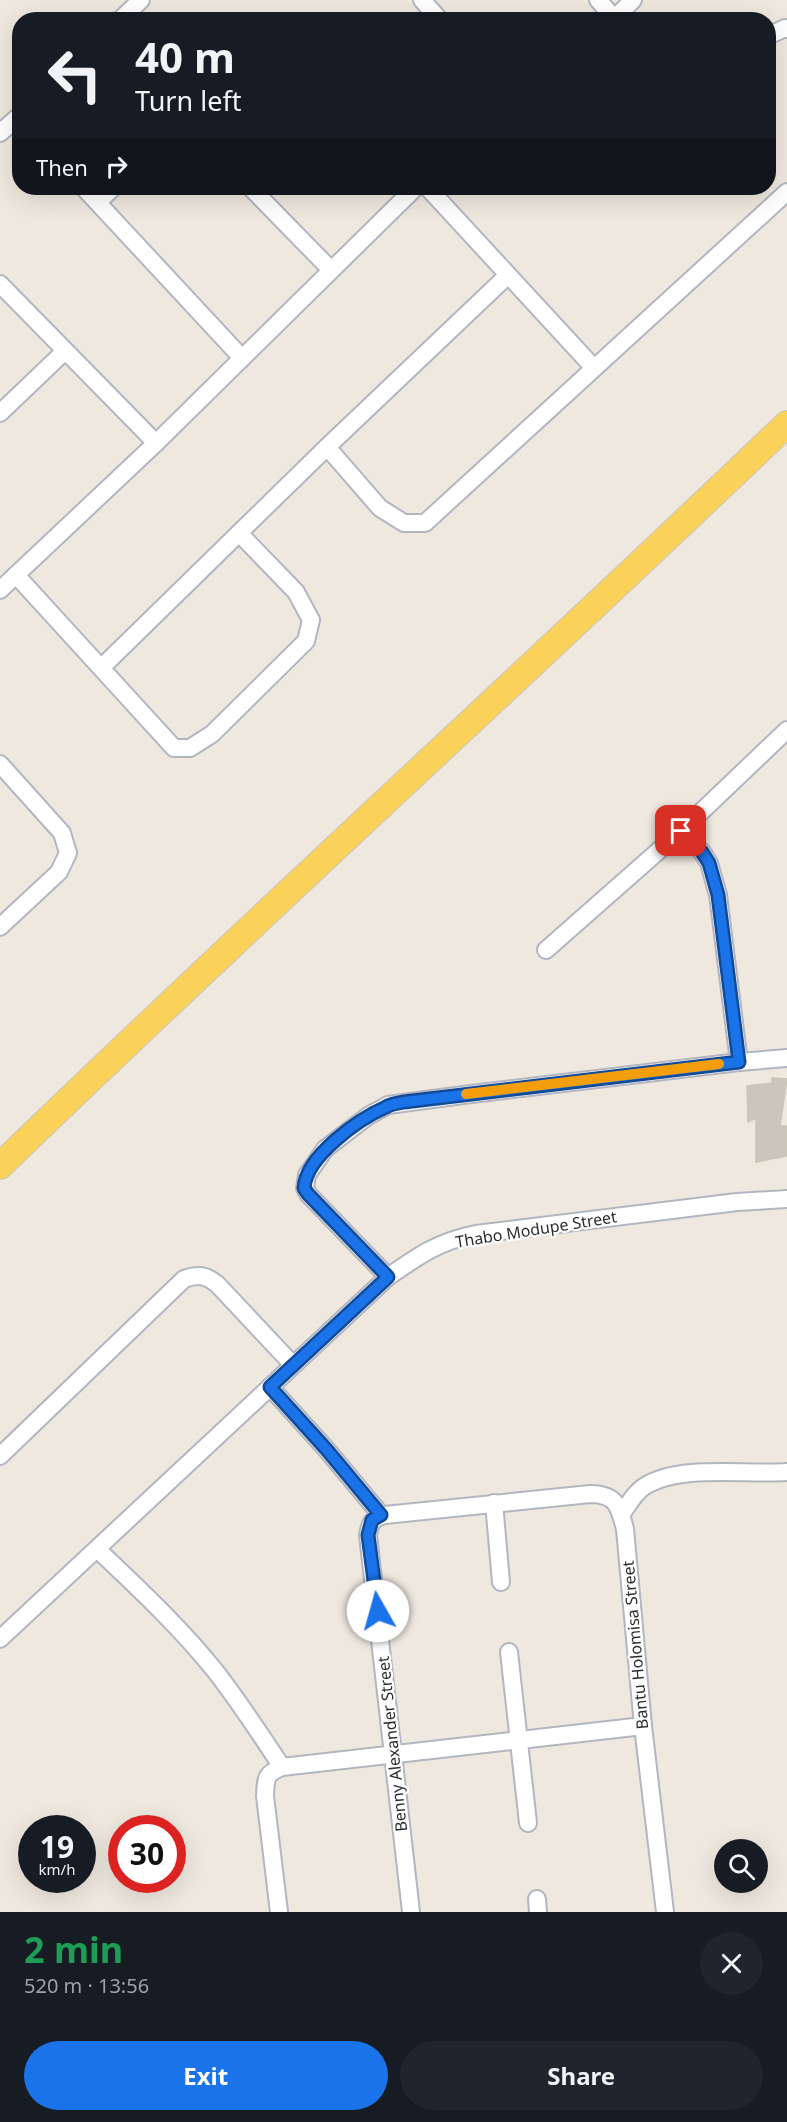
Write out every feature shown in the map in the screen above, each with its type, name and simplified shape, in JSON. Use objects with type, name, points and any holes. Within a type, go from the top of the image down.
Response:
[{"type":"main road","points":[[0,1166],[787,424]]},
{"type":"street","points":[[128,12],[141,0]]},
{"type":"street","points":[[422,0],[433,12]]},
{"type":"street","points":[[598,0],[609,12]]},
{"type":"street","points":[[622,12],[633,0]]},
{"type":"street","points":[[0,133],[12,122]]},
{"type":"street","points":[[327,447],[380,508],[404,523],[425,523],[787,192]]},
{"type":"street","points":[[91,195],[242,358]]},
{"type":"street","points":[[98,202],[106,195]]},
{"type":"street","points":[[259,195],[331,270]]},
{"type":"street","points":[[0,590],[156,443],[408,195]]},
{"type":"street","points":[[434,195],[594,368]]},
{"type":"street","points":[[102,667],[327,447],[508,275]]},
{"type":"street","points":[[0,284],[156,443]]},
{"type":"street","points":[[0,413],[65,351]]},
{"type":"street","points":[[16,575],[174,748],[190,748],[212,734],[306,640],[310,620],[296,592],[239,533]]},
{"type":"street","points":[[546,950],[785,736]]},
{"type":"street","points":[[0,764],[62,833],[68,853],[59,872],[0,927]]},
{"type":"street","points":[[681,831],[706,858],[718,895],[739,1062]]},
{"type":"street","points":[[388,1277],[304,1188],[308,1175],[325,1149],[368,1116],[388,1105],[787,1058]]},
{"type":"street","name":"Thabo Modupe Street","points":[[0,1639],[388,1277],[427,1250],[467,1236],[737,1202],[787,1199]]},
{"type":"street","points":[[0,1456],[184,1279],[194,1275],[209,1278],[217,1284],[293,1365]]},
{"type":"street","points":[[270,1387],[383,1515],[602,1494],[611,1498],[621,1515],[644,1486],[669,1477],[717,1472],[762,1474],[787,1472]]},
{"type":"street","points":[[494,1503],[501,1582]]},
{"type":"street","name":"Benny Alexander Street","points":[[383,1515],[372,1520],[368,1535],[411,1912]]},
{"type":"street","name":"Bantu Holomisa Street","points":[[621,1515],[625,1529],[643,1726],[665,1912]]},
{"type":"street","points":[[97,1548],[159,1608],[215,1671],[255,1725],[282,1767]]},
{"type":"street","points":[[509,1652],[528,1823]]},
{"type":"street","points":[[279,1912],[265,1796],[268,1775],[282,1767],[643,1726]]},
{"type":"building","points":[[772,1078],[787,1079],[780,1126],[787,1126],[787,1156],[756,1162],[756,1118],[748,1122],[747,1086],[772,1083]]},
{"type":"slow traffic","points":[[466,1094],[719,1064]]},
{"type":"route","points":[[378,1611],[368,1535],[370,1522],[381,1515],[270,1387],[388,1277],[308,1194],[304,1188],[308,1175],[325,1149],[368,1116],[388,1105],[739,1062],[718,895],[709,863],[702,852],[681,831]]}]
